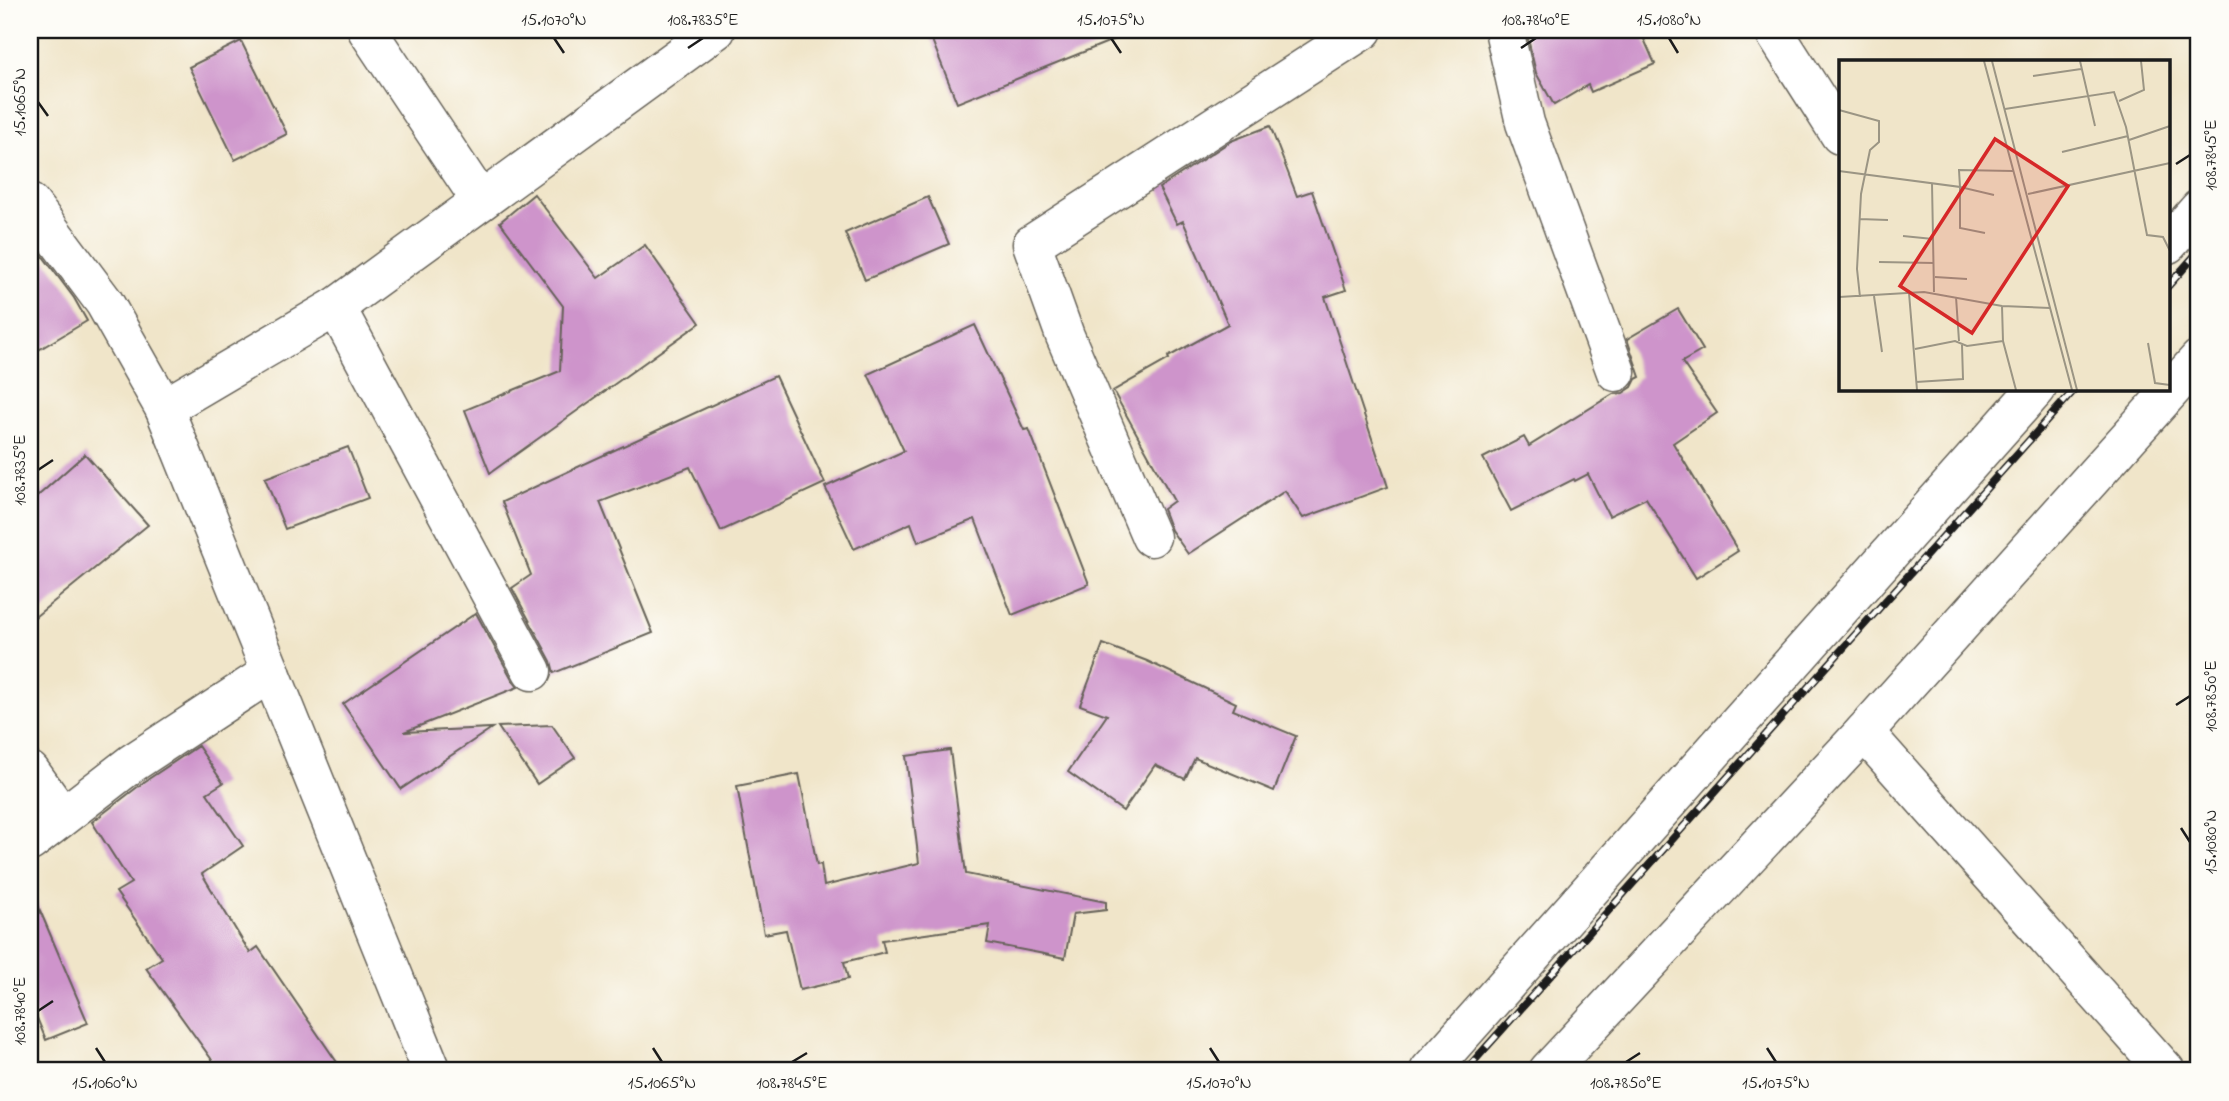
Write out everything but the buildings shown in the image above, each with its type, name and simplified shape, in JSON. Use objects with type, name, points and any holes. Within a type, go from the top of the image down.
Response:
[{"type":"street","points":[[367,30],[481,201]]},
{"type":"street","points":[[164,408],[336,307],[716,30]]},
{"type":"street","points":[[1151,537],[1065,336],[1032,244],[1363,30]]},
{"type":"street","points":[[1504,30],[1525,123],[1616,372]]},
{"type":"street","points":[[1773,30],[1839,133]]},
{"type":"street","points":[[30,203],[104,302],[164,408],[432,1071]]},
{"type":"street","points":[[2170,242],[2199,209]]},
{"type":"street","points":[[336,307],[532,671]]},
{"type":"street","points":[[1548,1071],[1864,732],[2199,359]]},
{"type":"street","points":[[1429,1071],[2016,397]]},
{"type":"street","points":[[30,842],[131,764],[271,672]]},
{"type":"street","points":[[1864,732],[2166,1071]]},
{"type":"street","points":[[30,771],[62,816]]},
{"type":"railway","points":[[2170,284],[2199,251]]},
{"type":"railway","points":[[1465,1071],[2074,390]]}]
